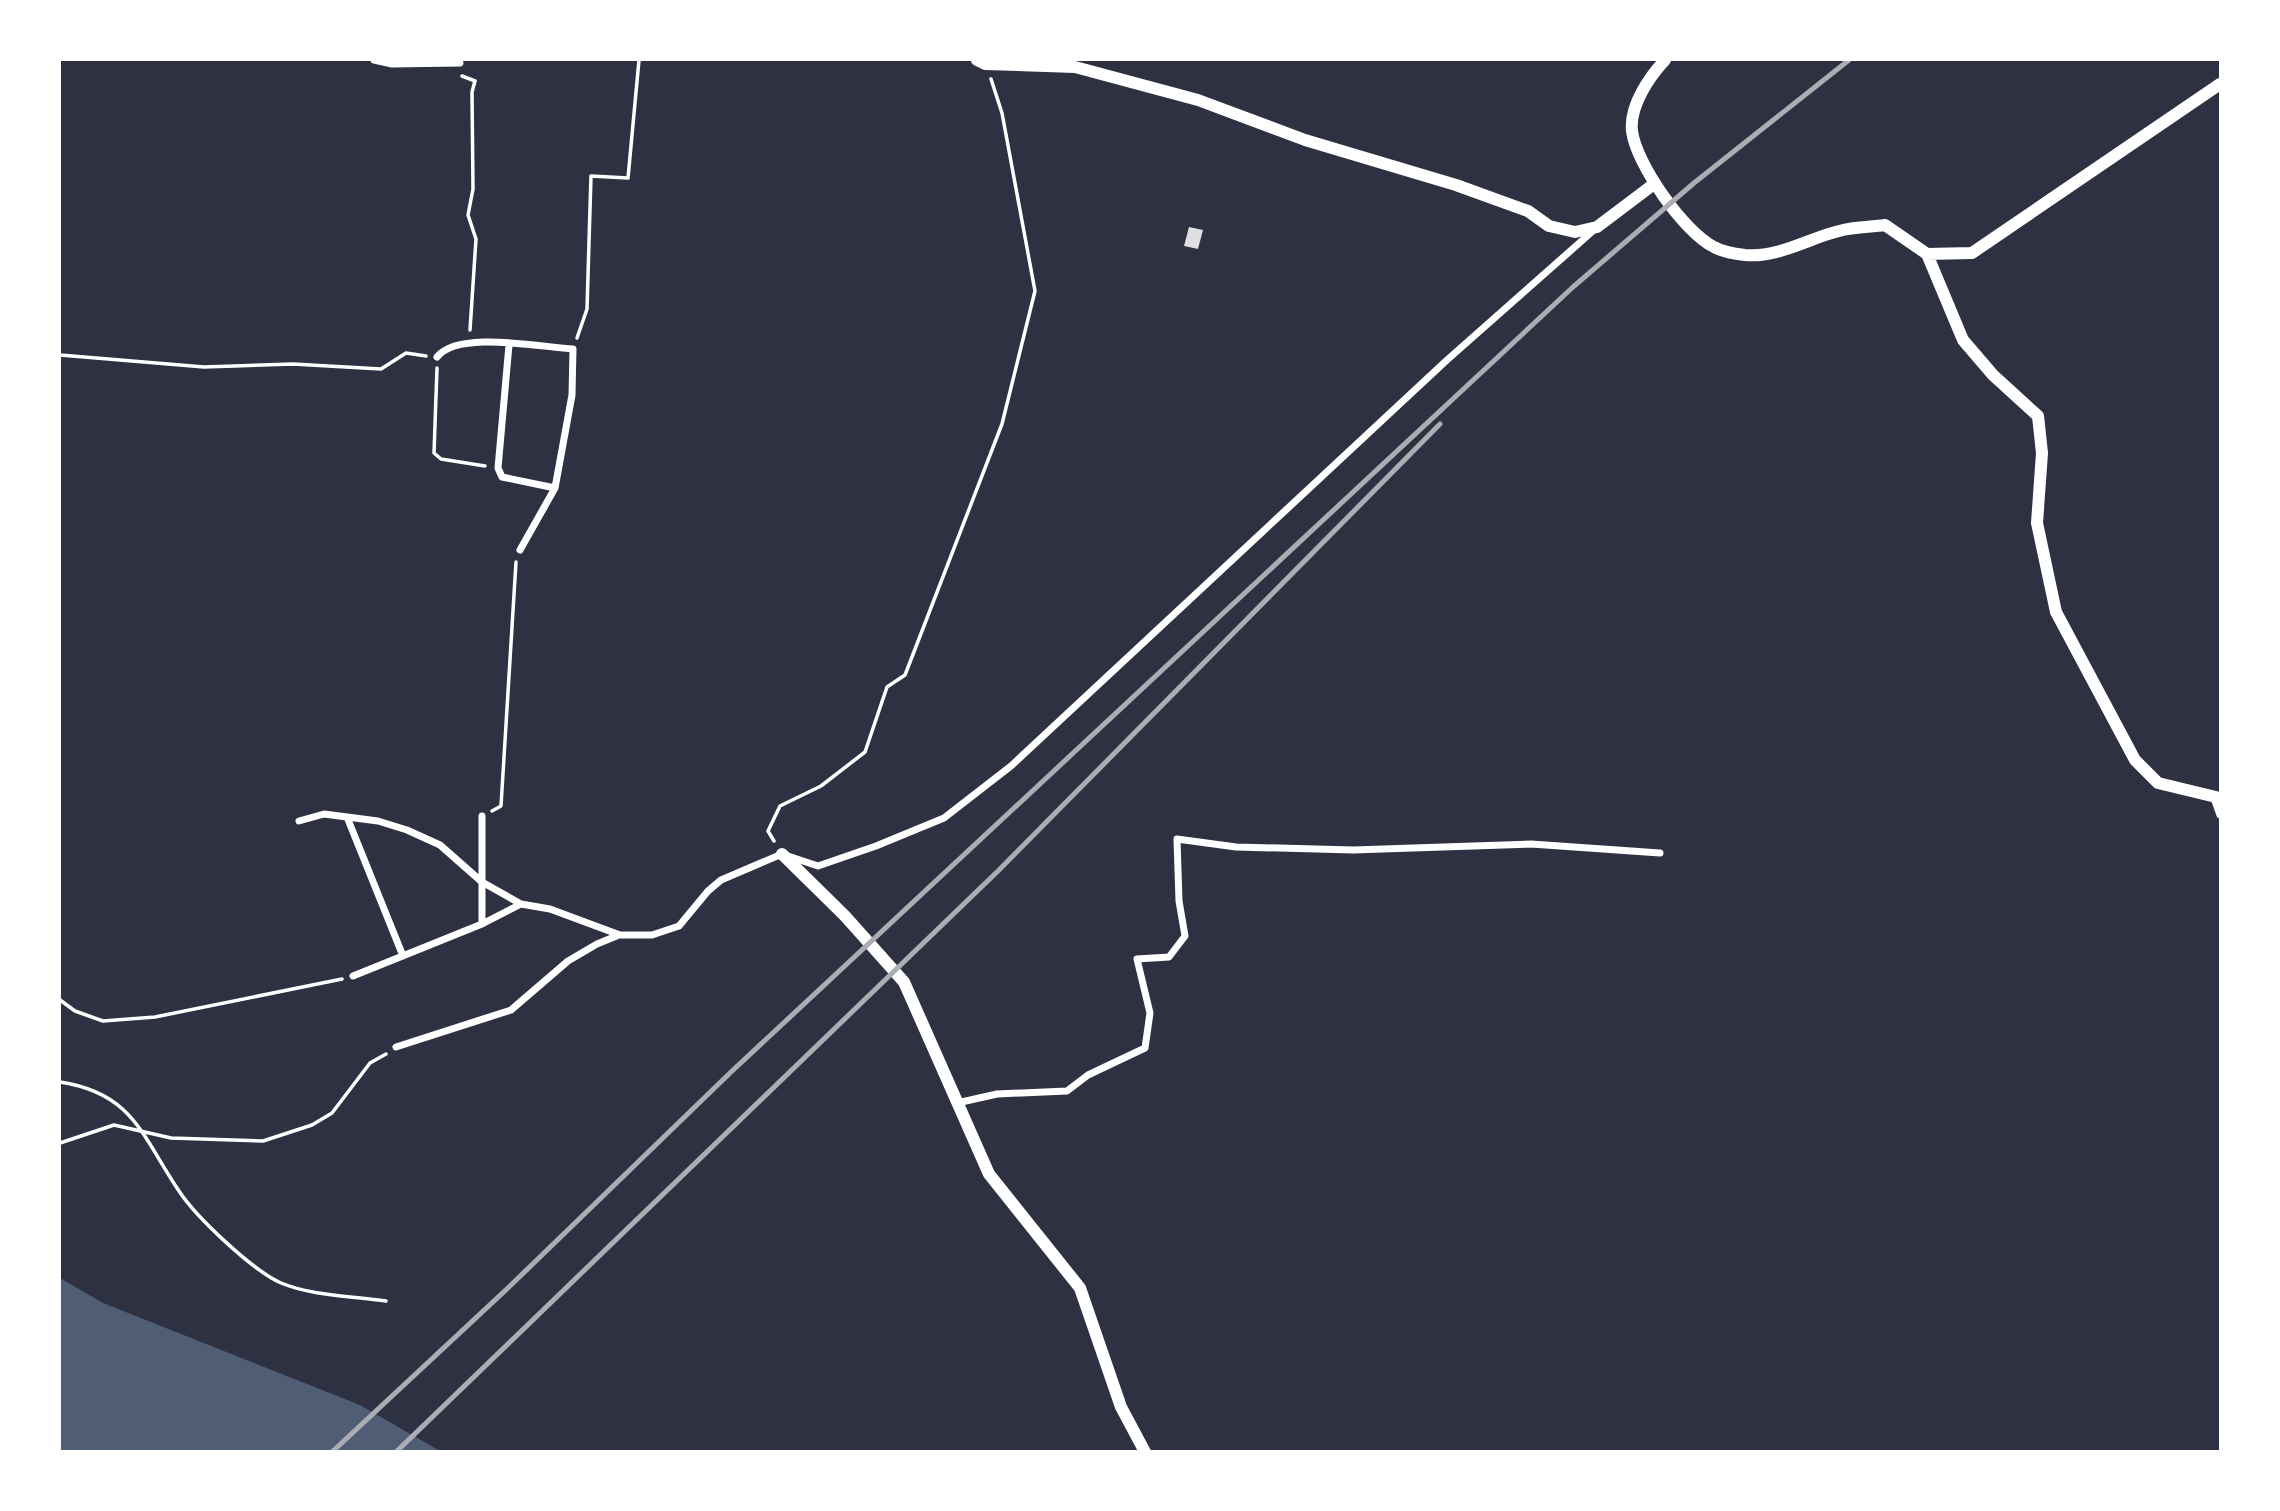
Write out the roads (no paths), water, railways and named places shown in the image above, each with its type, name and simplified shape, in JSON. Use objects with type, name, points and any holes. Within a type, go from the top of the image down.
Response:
[{"type":"street","points":[[374,60],[392,64],[460,63]]},
{"type":"street","points":[[1665,60],[1649,77],[1632,130],[1654,184],[1668,205],[1713,247],[1745,255],[1782,251],[1843,230],[1885,225],[1927,254],[1963,340],[1993,375],[2038,415],[2042,453],[2037,523],[2056,612],[2134,760],[2158,783],[2217,798],[2221,815]]},
{"type":"street","points":[[981,62],[1074,67],[1198,100],[1305,140],[1456,185],[1528,211],[1549,226],[1575,232],[1597,227]]},
{"type":"street","points":[[1927,254],[1972,253],[2221,84]]},
{"type":"street","points":[[299,821],[324,814],[407,830],[440,845],[482,881],[521,904],[550,909],[620,935],[652,935],[680,926],[708,891],[721,880],[782,854],[818,866],[944,818],[977,796],[1436,369],[1597,227],[1654,184]]},
{"type":"street","points":[[437,357],[445,347],[471,342],[573,349],[572,395],[555,488],[520,550]]},
{"type":"street","points":[[509,345],[498,468],[502,477],[555,488]]},
{"type":"street","points":[[482,816],[482,924]]},
{"type":"street","points":[[347,817],[403,956]]},
{"type":"street","points":[[957,1103],[997,1094],[1067,1091],[1088,1075],[1145,1048],[1150,1013],[1137,959],[1169,957],[1185,936],[1179,901],[1177,839],[1236,847],[1353,850],[1531,844],[1660,853]]},
{"type":"street","points":[[782,854],[845,916],[904,982],[989,1174],[1080,1288],[1121,1407],[1145,1451]]},
{"type":"street","points":[[353,976],[482,924],[521,904]]},
{"type":"street","points":[[396,1047],[511,1010],[568,961],[597,944],[620,935]]},
{"type":"water","points":[[60,1278],[103,1303],[360,1405],[440,1451],[60,1451]]},
{"type":"railway","points":[[332,1452],[510,1286],[731,1072],[1573,287],[1694,183],[1849,60]]},
{"type":"railway","points":[[396,1452],[999,870],[1440,424]]}]
